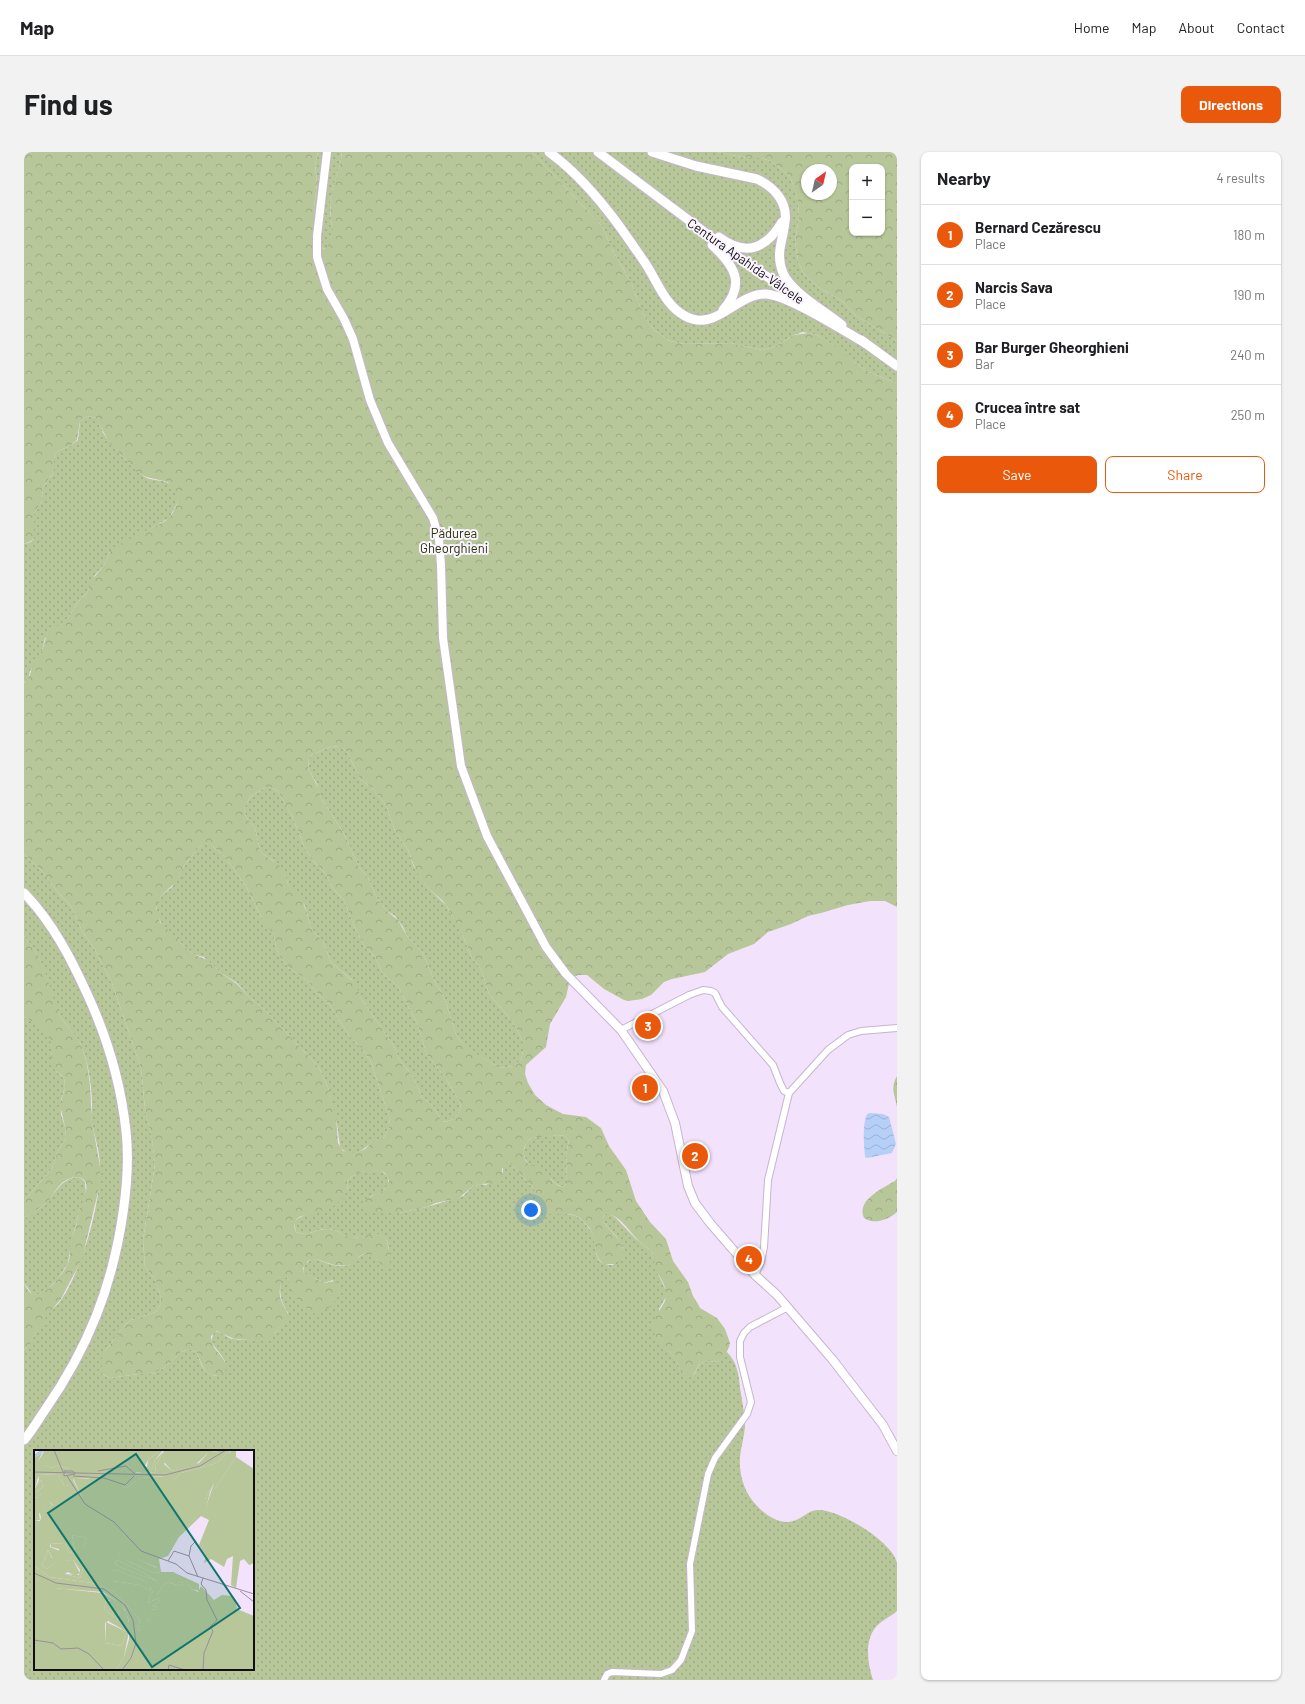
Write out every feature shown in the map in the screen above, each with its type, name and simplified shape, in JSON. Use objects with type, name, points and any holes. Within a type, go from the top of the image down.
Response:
[{"type":"highway","points":[[549,152],[569,169],[594,195],[631,242],[671,306],[686,317],[700,321],[715,318],[743,300],[753,296],[766,294],[786,299],[865,343]]},
{"type":"highway","name":"Centura Apahida-Vâlcele","points":[[598,152],[735,255],[897,366]]},
{"type":"highway","points":[[652,152],[696,166],[764,182],[779,196],[786,216],[780,241],[779,253],[780,262],[787,278],[802,294],[865,343]]},
{"type":"highway","points":[[638,182],[649,196],[708,241],[721,253],[732,268],[736,278],[735,292],[728,305],[715,318]]},
{"type":"highway","points":[[638,182],[653,190],[723,240],[742,247],[751,248],[769,240],[786,216]]},
{"type":"highway","points":[[24,893],[53,928],[73,961],[102,1026],[117,1079],[126,1132],[127,1162],[126,1192],[120,1234],[112,1274],[98,1312],[81,1350],[58,1391],[24,1440]]},
{"type":"main road","points":[[328,152],[317,236],[317,257],[327,289],[344,319],[353,339],[370,400],[388,443],[434,518],[439,539],[441,565],[443,638],[461,766],[487,836],[546,947],[566,974],[621,1030],[663,1091],[675,1123],[688,1186],[695,1204],[755,1275],[777,1295],[832,1359],[883,1425],[897,1451]]},
{"type":"street","points":[[621,1030],[689,995],[703,990],[711,991],[715,994],[722,1007],[773,1065],[784,1090],[789,1093]]},
{"type":"street","points":[[755,1275],[761,1262],[764,1247],[768,1180],[789,1093],[828,1050],[848,1035],[861,1031],[897,1028]]},
{"type":"street","points":[[604,1680],[607,1674],[612,1672],[661,1674],[672,1670],[680,1660],[692,1631],[690,1564],[708,1474],[715,1458],[747,1414],[751,1402],[740,1357],[740,1341],[744,1333],[750,1327],[788,1307]]},
{"type":"green space","name":"Pădurea Gheorghieni","points":[[24,152],[318,152],[315,165],[317,183],[314,207],[320,247],[325,249],[330,240],[331,234],[330,198],[340,165],[342,152],[532,152],[602,226],[614,253],[631,282],[645,317],[654,330],[670,341],[684,344],[731,343],[762,350],[774,347],[794,335],[808,333],[817,335],[837,347],[855,363],[871,373],[897,383],[897,907],[885,901],[870,901],[848,905],[808,916],[768,932],[754,944],[728,954],[705,972],[664,982],[651,995],[642,999],[628,1001],[624,1000],[604,989],[587,975],[578,975],[570,979],[566,997],[550,1024],[546,1047],[526,1065],[525,1074],[528,1083],[535,1095],[546,1105],[563,1114],[586,1117],[601,1128],[609,1146],[626,1170],[636,1201],[650,1222],[666,1239],[673,1261],[688,1282],[693,1296],[700,1308],[717,1318],[725,1329],[730,1343],[725,1356],[718,1362],[709,1361],[700,1363],[693,1375],[686,1379],[682,1375],[673,1356],[657,1339],[654,1334],[653,1323],[666,1299],[664,1284],[656,1270],[652,1252],[637,1239],[622,1222],[609,1214],[605,1214],[603,1218],[603,1222],[620,1242],[623,1253],[622,1259],[617,1264],[604,1264],[598,1258],[594,1237],[590,1228],[578,1217],[565,1214],[552,1214],[541,1211],[537,1205],[534,1189],[509,1162],[506,1162],[502,1169],[503,1178],[495,1183],[481,1184],[472,1187],[459,1198],[399,1213],[367,1213],[360,1207],[368,1198],[385,1189],[389,1181],[385,1173],[381,1171],[365,1171],[355,1175],[347,1181],[347,1192],[339,1202],[326,1210],[299,1217],[294,1226],[295,1230],[296,1232],[305,1234],[329,1229],[354,1238],[372,1234],[381,1235],[385,1237],[389,1250],[390,1261],[387,1267],[381,1265],[373,1256],[367,1254],[361,1255],[349,1265],[329,1264],[317,1259],[308,1261],[303,1268],[304,1273],[324,1283],[335,1281],[341,1285],[341,1290],[333,1304],[324,1311],[315,1314],[296,1298],[292,1292],[287,1277],[282,1279],[280,1296],[289,1318],[271,1337],[262,1341],[234,1339],[217,1331],[211,1336],[211,1341],[215,1349],[226,1364],[227,1369],[220,1375],[215,1376],[207,1373],[197,1353],[190,1349],[181,1352],[164,1368],[152,1374],[138,1374],[110,1378],[102,1374],[102,1355],[124,1326],[131,1320],[157,1311],[161,1303],[156,1281],[145,1267],[143,1240],[155,1165],[152,1139],[145,1109],[141,1068],[112,983],[95,950],[82,931],[71,906],[61,896],[41,870],[24,854],[24,683],[30,675],[33,662],[42,651],[47,634],[68,618],[78,602],[87,593],[92,580],[104,565],[112,548],[165,521],[172,514],[178,502],[176,493],[168,482],[146,477],[137,472],[109,442],[96,418],[87,416],[80,421],[77,440],[70,446],[56,453],[54,458],[54,472],[43,487],[42,501],[34,514],[34,538],[24,544]],"holes":[[[332,746],[343,749],[348,753],[360,779],[371,787],[386,805],[395,831],[408,850],[416,871],[429,889],[443,901],[448,908],[463,936],[472,958],[481,969],[489,994],[513,1022],[523,1042],[521,1060],[514,1066],[500,1068],[468,1049],[461,1042],[456,1034],[444,997],[434,980],[423,953],[407,936],[398,920],[387,911],[378,900],[368,878],[359,867],[343,832],[321,798],[319,789],[308,768],[309,759],[312,755]],[[266,787],[270,787],[278,791],[292,816],[304,846],[312,860],[325,873],[334,890],[344,900],[354,926],[365,947],[375,957],[383,974],[398,986],[417,1023],[427,1055],[445,1077],[460,1102],[460,1110],[453,1119],[449,1121],[442,1121],[433,1106],[422,1097],[413,1077],[399,1059],[394,1046],[362,1000],[355,983],[331,962],[323,942],[311,928],[301,898],[288,884],[283,871],[278,864],[263,854],[260,850],[255,828],[246,817],[244,809],[250,797]],[[202,845],[211,845],[225,857],[247,888],[263,921],[274,935],[276,948],[280,957],[289,968],[308,981],[316,992],[330,1005],[349,1036],[362,1049],[370,1060],[389,1116],[390,1125],[384,1137],[371,1143],[365,1149],[356,1153],[343,1151],[338,1143],[336,1115],[328,1087],[318,1066],[264,1009],[249,997],[237,984],[221,973],[208,960],[195,955],[187,949],[160,922],[156,909],[161,896],[175,883],[184,866]],[[565,1136],[569,1141],[566,1154],[567,1182],[564,1187],[557,1185],[543,1171],[529,1164],[525,1160],[524,1156],[525,1146],[530,1139]]]},
{"type":"green space","points":[[318,152],[342,152],[331,197],[331,234],[329,245],[326,249],[320,247],[314,207],[317,183],[315,165]]},
{"type":"green space","points":[[532,152],[717,152],[747,158],[761,158],[770,161],[785,172],[791,179],[798,201],[799,218],[795,241],[798,261],[804,274],[818,287],[842,301],[855,315],[897,341],[897,383],[871,373],[817,335],[803,332],[794,335],[774,347],[762,350],[731,343],[684,344],[670,341],[654,330],[645,317],[631,282],[614,253],[602,226]]},
{"type":"green space","points":[[717,152],[897,152],[897,341],[855,315],[842,301],[818,287],[804,274],[798,261],[795,241],[799,218],[798,202],[791,179],[785,172],[770,161],[761,158],[747,158]]},
{"type":"green space","points":[[87,416],[96,418],[104,434],[140,474],[150,479],[171,484],[177,493],[178,502],[169,518],[110,552],[104,565],[95,575],[87,593],[78,602],[68,618],[45,638],[42,651],[30,671],[28,680],[24,682],[24,544],[31,542],[34,538],[34,514],[42,501],[43,487],[54,472],[54,458],[56,453],[78,440],[80,421]]},
{"type":"green space","points":[[332,746],[341,747],[348,753],[360,779],[371,787],[386,805],[395,831],[408,850],[414,867],[429,889],[446,905],[463,936],[472,958],[481,969],[489,994],[513,1022],[523,1042],[521,1060],[514,1066],[500,1068],[467,1049],[461,1042],[456,1034],[444,997],[434,980],[423,953],[407,936],[403,927],[395,916],[387,911],[378,900],[368,878],[359,867],[343,832],[321,798],[317,784],[308,768],[309,759],[312,755]]},
{"type":"green space","points":[[266,787],[270,787],[278,791],[292,816],[304,846],[312,860],[325,873],[334,890],[344,900],[354,926],[365,947],[375,957],[383,974],[398,986],[417,1023],[427,1055],[445,1077],[460,1102],[460,1110],[453,1119],[449,1121],[442,1121],[433,1106],[422,1097],[413,1077],[399,1059],[394,1046],[362,1000],[352,980],[331,962],[323,942],[311,928],[305,906],[288,884],[285,876],[274,861],[263,854],[260,850],[255,828],[246,817],[244,809],[250,797]]},
{"type":"green space","points":[[202,845],[211,845],[225,857],[247,888],[261,917],[274,935],[276,948],[280,957],[289,968],[308,981],[316,992],[330,1005],[349,1036],[362,1049],[370,1060],[389,1116],[390,1125],[384,1137],[361,1151],[349,1154],[340,1147],[337,1124],[328,1087],[318,1066],[237,983],[221,973],[204,957],[195,955],[187,949],[163,926],[156,913],[157,904],[161,896],[172,887],[184,866]]},
{"type":"green space","points":[[24,854],[41,870],[61,896],[71,906],[82,931],[95,950],[112,983],[141,1068],[145,1109],[152,1138],[155,1165],[143,1240],[145,1267],[156,1281],[161,1303],[157,1311],[131,1320],[124,1326],[105,1351],[102,1360],[102,1374],[110,1378],[138,1374],[152,1374],[164,1368],[181,1352],[190,1349],[197,1353],[205,1370],[216,1376],[226,1364],[211,1341],[214,1332],[219,1332],[231,1338],[237,1339],[258,1340],[273,1335],[280,1327],[288,1313],[281,1297],[280,1288],[282,1278],[287,1277],[298,1300],[327,1308],[337,1298],[333,1280],[324,1283],[304,1273],[306,1263],[317,1259],[332,1265],[344,1266],[352,1263],[363,1254],[370,1254],[377,1260],[389,1250],[387,1242],[381,1235],[350,1238],[330,1229],[322,1229],[304,1234],[296,1232],[294,1223],[303,1216],[330,1208],[336,1204],[347,1191],[347,1181],[358,1173],[372,1170],[379,1171],[385,1173],[388,1178],[388,1186],[382,1192],[369,1197],[372,1213],[399,1213],[427,1207],[463,1196],[472,1187],[481,1184],[486,1185],[503,1173],[503,1165],[506,1162],[509,1162],[534,1189],[538,1206],[548,1211],[573,1215],[584,1222],[594,1236],[596,1253],[601,1262],[613,1265],[623,1248],[616,1236],[603,1222],[605,1214],[610,1214],[616,1218],[635,1238],[652,1252],[658,1274],[666,1290],[666,1297],[659,1309],[660,1342],[676,1359],[681,1372],[694,1375],[700,1363],[709,1361],[718,1362],[727,1352],[733,1360],[738,1374],[745,1427],[740,1457],[740,1471],[743,1484],[753,1502],[769,1516],[783,1522],[796,1520],[810,1512],[817,1510],[838,1514],[875,1536],[893,1555],[897,1563],[897,1611],[882,1621],[875,1628],[869,1640],[868,1654],[873,1680],[24,1680],[24,1350],[31,1342],[47,1314],[58,1304],[66,1291],[82,1257],[97,1200],[100,1167],[99,1154],[91,1116],[92,1100],[90,1078],[83,1050],[78,1039],[57,1010],[41,963],[24,936]]},
{"type":"green space","points":[[24,936],[37,954],[60,1015],[79,1041],[85,1057],[90,1088],[91,1116],[100,1166],[100,1184],[82,1259],[61,1299],[48,1314],[29,1345],[24,1350],[24,1283],[31,1293],[41,1293],[47,1290],[58,1279],[66,1267],[70,1256],[70,1242],[76,1227],[78,1213],[86,1193],[86,1182],[77,1177],[67,1180],[59,1186],[46,1203],[24,1219],[24,1201],[52,1168],[57,1153],[66,1137],[60,1105],[65,1087],[64,1078],[52,1065],[51,1043],[46,1033],[24,1017]]},
{"type":"green space","points":[[24,1017],[34,1022],[47,1034],[52,1045],[52,1059],[54,1067],[64,1078],[65,1087],[61,1100],[61,1114],[66,1137],[57,1153],[52,1168],[24,1201]]},
{"type":"green space","points":[[897,1076],[897,1107],[893,1088]]},
{"type":"green space","points":[[556,1135],[565,1136],[569,1141],[566,1154],[567,1182],[564,1187],[528,1163],[524,1156],[526,1143],[532,1138]]},
{"type":"green space","points":[[78,1177],[85,1182],[86,1196],[78,1213],[68,1263],[58,1279],[45,1292],[36,1295],[32,1294],[24,1283],[24,1219],[45,1204],[59,1187],[72,1178]]},
{"type":"green space","points":[[897,1178],[897,1212],[881,1221],[872,1221],[864,1218],[864,1206],[867,1200],[872,1195],[895,1181]]},
{"type":"water","points":[[867,1114],[883,1114],[889,1117],[896,1144],[892,1153],[867,1158],[865,1157],[864,1124]]},
{"type":"place","name":"Bar Burger Gheorghieni","points":[[648,1026]]},
{"type":"place","name":"Bernard Cezărescu","points":[[645,1088]]},
{"type":"place","name":"Narcis Sava","points":[[695,1156]]},
{"type":"place","name":"Crucea între sat","points":[[749,1259]]}]
